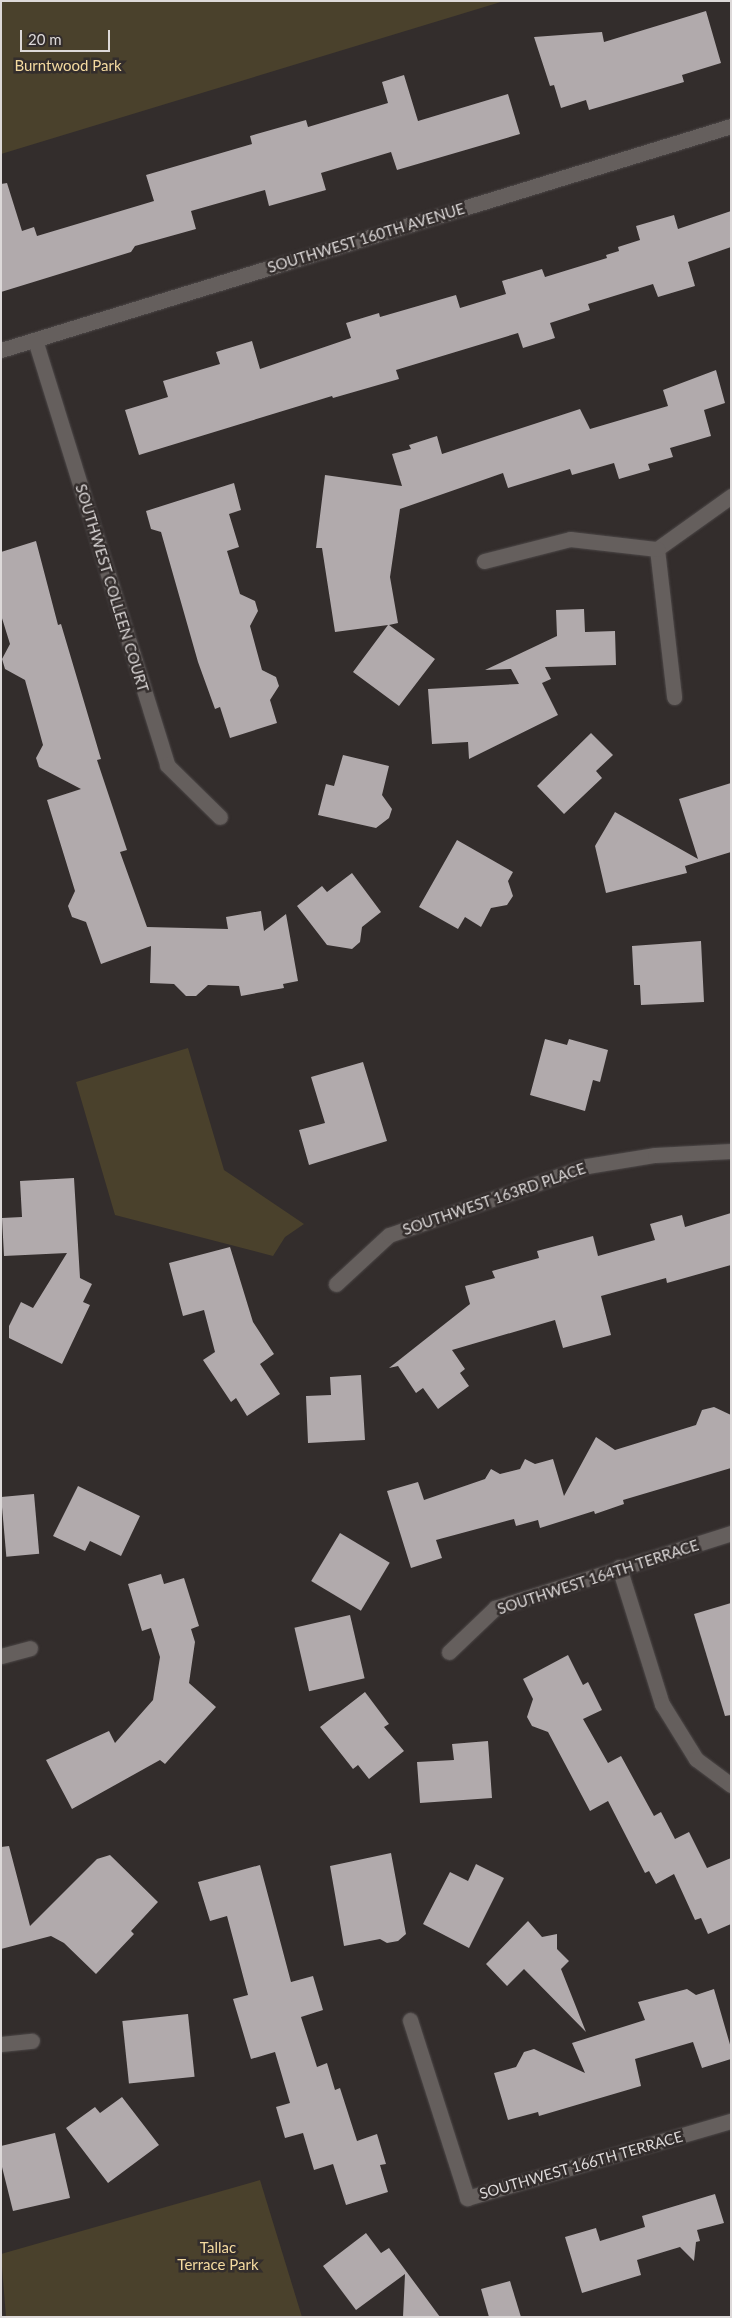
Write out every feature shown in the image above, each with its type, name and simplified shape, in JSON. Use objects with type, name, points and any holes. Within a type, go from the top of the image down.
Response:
[{"type":"street","name":"SOUTHWEST 160TH AVENUE","points":[[1,350],[731,126]]},
{"type":"street","name":"SOUTHWEST COLLEEN COURT","points":[[35,340],[167,765],[220,817]]},
{"type":"street","points":[[484,561],[570,539],[657,549],[731,496]]},
{"type":"street","points":[[657,549],[674,697]]},
{"type":"street","name":"SOUTHWEST 163RD PLACE","points":[[336,1284],[389,1235],[587,1166],[655,1155],[731,1151]]},
{"type":"street","name":"SOUTHWEST 164TH TERRACE","points":[[449,1652],[495,1608],[619,1567],[731,1534]]},
{"type":"street","points":[[619,1567],[662,1704],[696,1759],[731,1785]]},
{"type":"street","points":[[1,1656],[30,1648]]},
{"type":"street","name":"SOUTHWEST 166TH TERRACE","points":[[410,2020],[466,2198],[731,2121]]},
{"type":"street","points":[[1,2044],[32,2041]]},
{"type":"green space","name":"Burntwood Park","points":[[1,1],[504,1],[1,154]]},
{"type":"green space","points":[[188,1048],[224,1170],[304,1224],[285,1237],[273,1256],[115,1215],[76,1082]]},
{"type":"green space","name":"Tallac Terrace Park","points":[[260,2180],[302,2317],[6,2317],[1,2254]]},
{"type":"building","points":[[706,11],[721,63],[682,75],[684,82],[589,110],[586,100],[561,108],[554,85],[550,86],[534,37],[602,32],[604,42]]},
{"type":"building","points":[[404,75],[418,121],[508,94],[520,134],[397,170],[391,152],[321,173],[326,190],[269,206],[265,190],[191,211],[196,229],[135,246],[131,252],[1,292],[1,184],[7,183],[22,231],[34,227],[37,236],[154,201],[146,175],[252,144],[250,136],[306,120],[308,127],[388,103],[382,82]]},
{"type":"building","points":[[731,211],[731,247],[688,262],[695,286],[658,297],[653,284],[588,304],[590,310],[550,323],[555,338],[523,348],[518,333],[396,370],[399,379],[333,398],[332,396],[139,455],[125,410],[168,397],[163,381],[220,364],[216,352],[252,341],[260,369],[351,338],[346,323],[379,313],[380,317],[456,295],[460,308],[506,294],[502,281],[542,269],[545,277],[607,258],[606,255],[619,251],[618,247],[640,240],[636,226],[674,215],[678,229]]},
{"type":"building","points":[[716,370],[725,403],[704,410],[711,436],[670,448],[673,457],[648,464],[650,470],[619,479],[614,463],[572,475],[570,469],[508,488],[503,473],[400,509],[390,577],[398,623],[389,625],[435,659],[399,706],[353,672],[388,625],[335,632],[322,548],[316,548],[325,475],[402,486],[392,454],[411,449],[409,445],[437,436],[442,454],[580,409],[590,429],[668,406],[663,390]]},
{"type":"building","points":[[234,483],[241,510],[229,514],[239,547],[227,551],[240,594],[255,601],[258,611],[250,626],[262,670],[276,677],[279,686],[270,700],[277,723],[230,738],[220,707],[215,709],[198,662],[161,532],[151,529],[146,511]]},
{"type":"building","points":[[36,541],[58,625],[61,624],[101,759],[97,760],[127,850],[120,852],[147,927],[228,929],[226,917],[261,911],[264,931],[286,914],[298,981],[283,984],[284,988],[241,996],[239,986],[208,985],[196,996],[186,996],[174,984],[150,983],[151,946],[101,964],[86,922],[72,917],[68,906],[75,891],[47,800],[81,789],[39,767],[36,758],[43,745],[25,680],[5,669],[2,659],[10,644],[1,615],[1,552]]},
{"type":"building","points":[[584,609],[585,632],[615,631],[616,665],[545,667],[551,679],[542,683],[558,715],[469,759],[468,742],[432,744],[428,689],[519,684],[511,669],[485,670],[557,636],[556,610]]},
{"type":"building","points":[[591,733],[613,755],[596,771],[602,778],[564,814],[537,786]]},
{"type":"building","points":[[343,755],[389,766],[382,795],[392,809],[389,818],[376,828],[318,815],[326,784],[334,786]]},
{"type":"building","points":[[731,783],[731,852],[685,866],[687,873],[606,893],[595,846],[615,812],[698,859],[679,799]]},
{"type":"building","points":[[457,840],[513,872],[508,881],[513,896],[507,905],[491,908],[481,927],[465,917],[458,929],[419,907]]},
{"type":"building","points":[[352,873],[381,912],[362,927],[360,942],[352,949],[327,945],[297,906],[322,886],[327,892]]},
{"type":"building","points":[[701,941],[704,1002],[641,1005],[640,985],[634,985],[632,946]]},
{"type":"building","points":[[545,1039],[567,1045],[569,1039],[608,1050],[600,1082],[593,1080],[585,1111],[530,1095]]},
{"type":"building","points":[[363,1062],[387,1141],[309,1165],[299,1130],[325,1123],[311,1077]]},
{"type":"building","points":[[74,1178],[80,1278],[92,1284],[83,1302],[90,1305],[62,1364],[9,1338],[9,1326],[21,1302],[33,1308],[67,1253],[4,1256],[2,1218],[22,1217],[20,1181]]},
{"type":"building","points":[[731,1213],[731,1265],[667,1283],[666,1278],[601,1296],[611,1335],[563,1348],[555,1320],[452,1350],[465,1369],[460,1373],[469,1386],[438,1409],[423,1388],[416,1393],[398,1366],[389,1368],[470,1304],[465,1286],[495,1278],[492,1271],[539,1258],[537,1251],[593,1236],[598,1256],[655,1240],[650,1224],[682,1215],[685,1227]]},
{"type":"building","points":[[230,1247],[253,1322],[274,1354],[260,1364],[280,1394],[247,1416],[236,1398],[231,1402],[203,1360],[215,1352],[204,1310],[183,1316],[169,1263]]},
{"type":"building","points":[[361,1375],[365,1440],[308,1443],[306,1396],[331,1395],[330,1377]]},
{"type":"building","points":[[714,1407],[731,1415],[731,1468],[623,1500],[624,1504],[595,1514],[594,1511],[540,1528],[538,1520],[516,1526],[514,1519],[436,1540],[442,1558],[411,1568],[387,1491],[418,1482],[424,1500],[485,1479],[491,1469],[500,1474],[520,1469],[525,1459],[535,1464],[553,1459],[564,1496],[596,1437],[615,1450],[696,1425],[702,1410]]},
{"type":"building","points":[[78,1486],[140,1516],[121,1556],[90,1541],[85,1551],[53,1536]]},
{"type":"building","points":[[34,1494],[39,1554],[6,1557],[1,1497]]},
{"type":"building","points":[[340,1533],[390,1563],[361,1611],[311,1581]]},
{"type":"building","points":[[161,1574],[164,1584],[184,1578],[199,1626],[191,1629],[195,1642],[189,1683],[216,1707],[165,1764],[160,1760],[72,1809],[46,1760],[109,1731],[115,1743],[153,1700],[160,1657],[151,1628],[142,1631],[128,1584]]},
{"type":"building","points":[[731,1603],[731,1715],[725,1716],[694,1614]]},
{"type":"building","points":[[350,1615],[365,1678],[309,1691],[294,1628]]},
{"type":"building","points":[[568,1655],[583,1685],[588,1682],[602,1710],[583,1719],[608,1763],[621,1756],[654,1816],[661,1812],[675,1839],[689,1832],[707,1868],[731,1858],[731,1924],[708,1934],[701,1918],[695,1920],[674,1874],[656,1884],[649,1871],[645,1873],[608,1801],[590,1811],[548,1732],[532,1726],[527,1717],[533,1699],[523,1679]]},
{"type":"building","points":[[365,1692],[389,1724],[384,1727],[404,1751],[369,1779],[358,1765],[353,1769],[320,1727]]},
{"type":"building","points":[[488,1741],[492,1798],[420,1803],[417,1762],[454,1760],[452,1744]]},
{"type":"building","points":[[9,1846],[30,1926],[97,1859],[110,1855],[158,1902],[131,1931],[134,1934],[96,1974],[64,1943],[51,1936],[1,1949],[1,1847]]},
{"type":"building","points":[[391,1853],[406,1934],[398,1941],[387,1943],[380,1939],[344,1946],[330,1866]]},
{"type":"building","points":[[476,1864],[504,1878],[469,1948],[423,1924],[450,1872],[468,1881]]},
{"type":"building","points":[[260,1865],[291,1982],[313,1976],[323,2010],[301,2017],[317,2067],[327,2063],[335,2090],[340,2088],[357,2141],[377,2134],[386,2164],[380,2165],[388,2192],[346,2205],[333,2164],[314,2170],[303,2133],[285,2138],[276,2107],[290,2103],[275,2052],[251,2059],[233,1999],[248,1995],[227,1916],[210,1921],[198,1882]]},
{"type":"building","points":[[528,1921],[542,1937],[557,1934],[557,1949],[569,1961],[561,1969],[586,2032],[524,1969],[507,1986],[486,1964]]},
{"type":"building","points":[[687,1989],[696,1995],[714,1989],[731,2048],[731,2059],[702,2068],[693,2042],[635,2059],[641,2086],[539,2116],[538,2112],[508,2120],[494,2073],[516,2067],[524,2052],[534,2049],[585,2073],[572,2043],[645,2020],[638,2002]]},
{"type":"building","points":[[188,2014],[195,2077],[129,2084],[122,2021]]},
{"type":"building","points":[[122,2097],[159,2145],[108,2183],[66,2128],[95,2107],[100,2113]]},
{"type":"building","points":[[55,2133],[70,2198],[13,2211],[1,2163],[1,2146]]},
{"type":"building","points":[[715,2194],[724,2223],[697,2230],[700,2241],[696,2242],[694,2261],[680,2247],[637,2260],[641,2275],[582,2293],[565,2237],[596,2228],[600,2241],[645,2227],[642,2216]]},
{"type":"building","points":[[366,2233],[381,2253],[389,2248],[440,2317],[403,2317],[405,2274],[356,2310],[323,2266]]},
{"type":"building","points":[[510,2281],[521,2317],[489,2317],[481,2289]]}]
